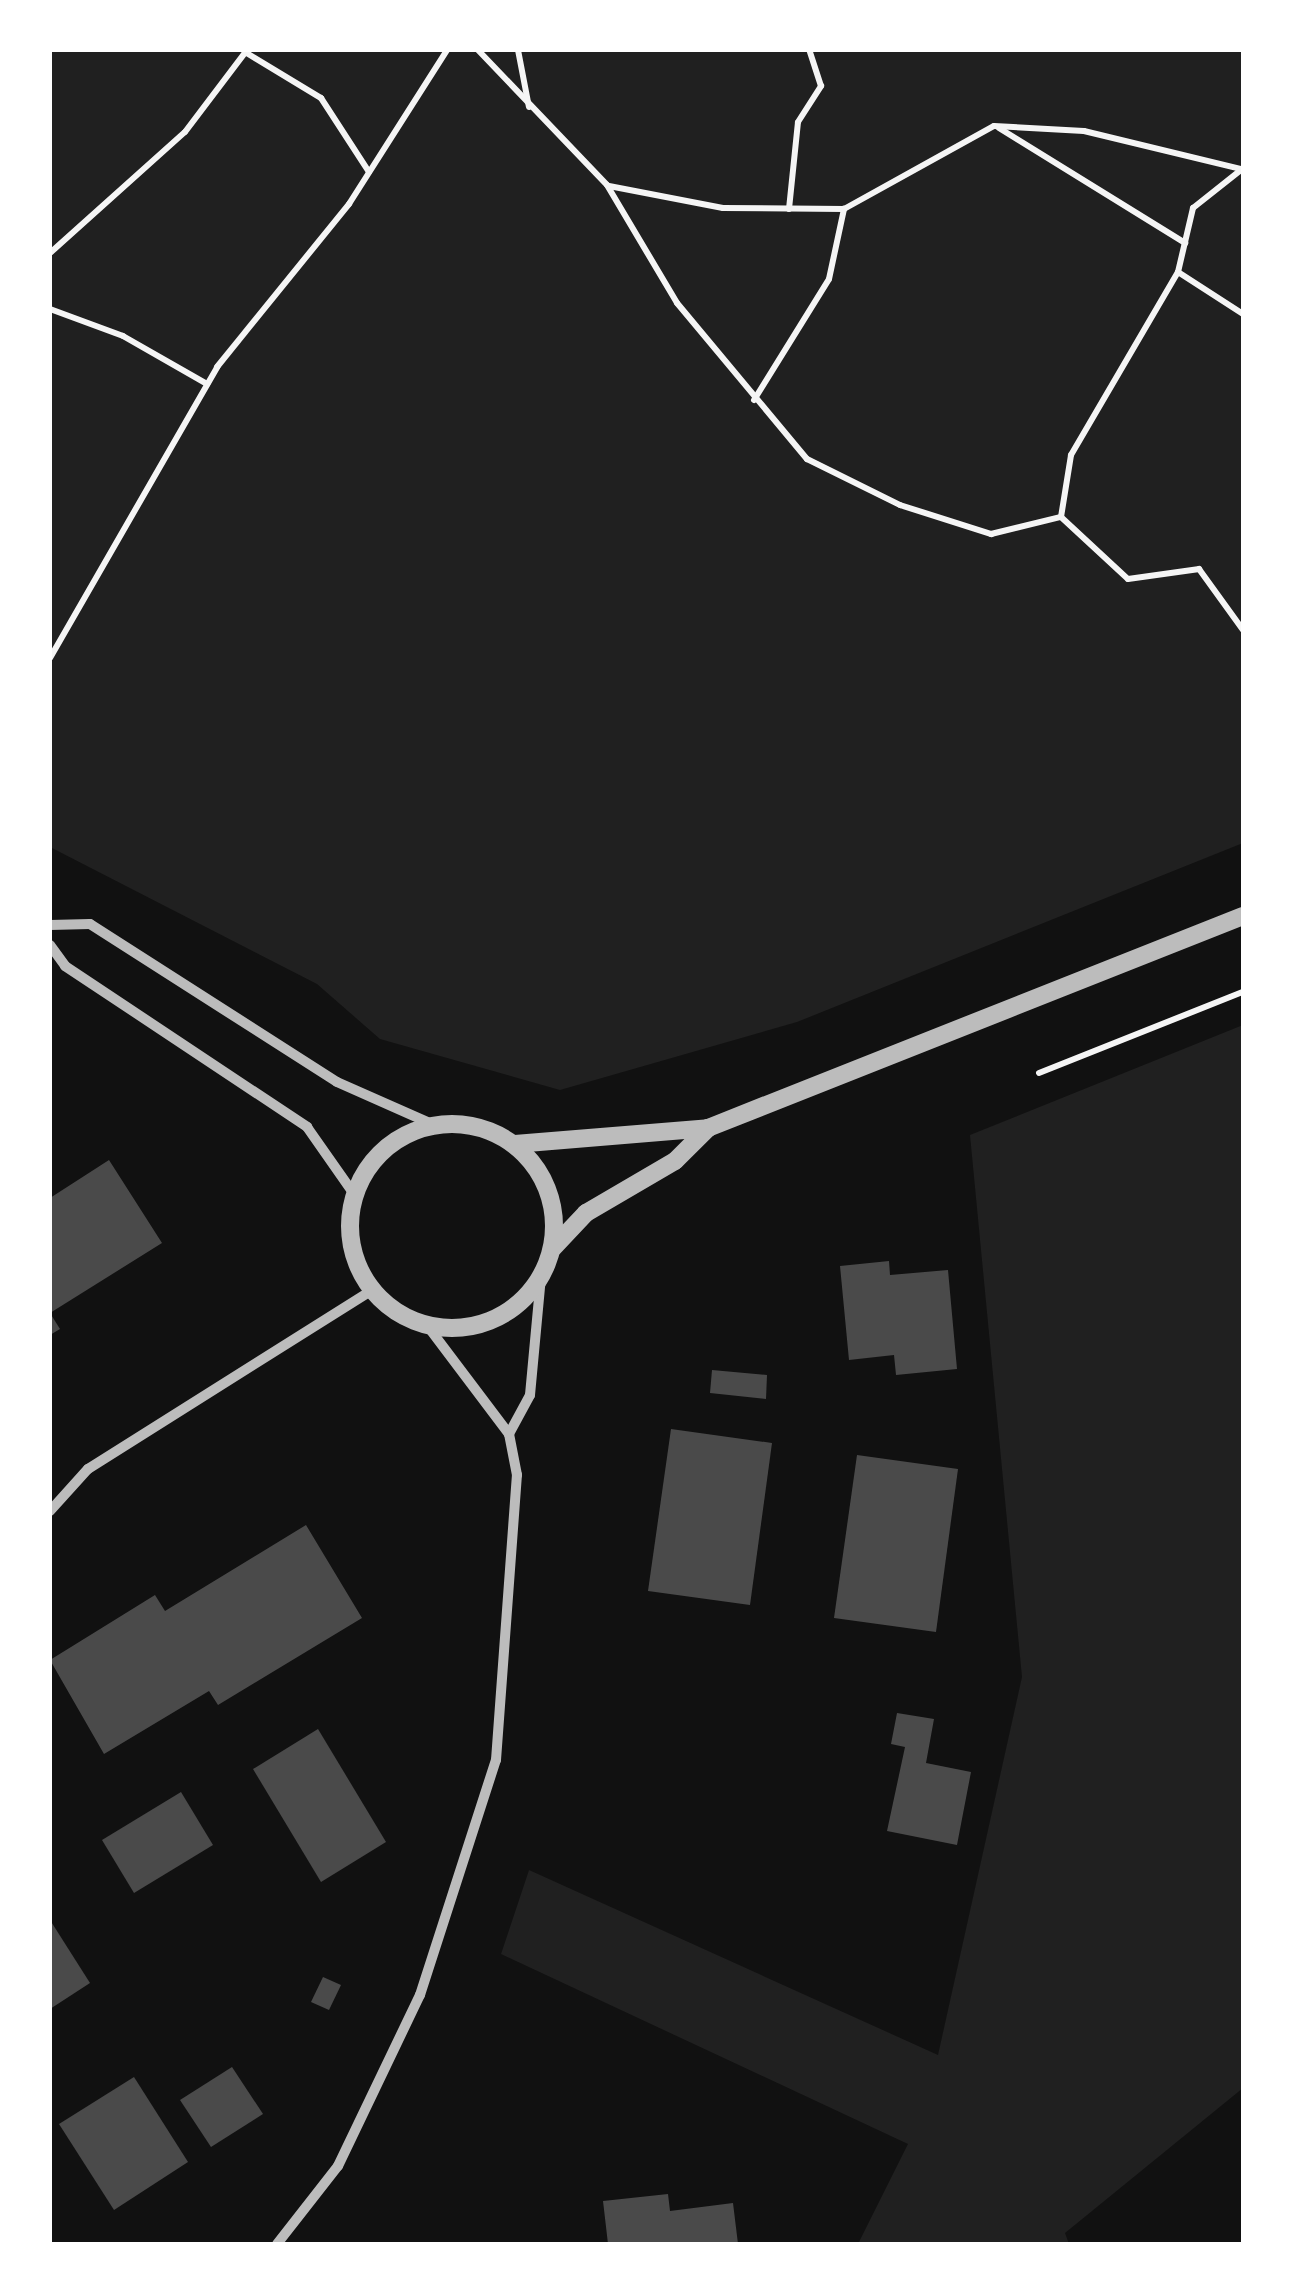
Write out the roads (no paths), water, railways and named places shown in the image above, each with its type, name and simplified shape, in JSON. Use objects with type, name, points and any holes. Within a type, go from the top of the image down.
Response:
[{"type":"street","points":[[514,1144],[708,1128],[1243,916]]},
{"type":"street","points":[[50,925],[90,924],[337,1082],[434,1125],[476,1126],[514,1144],[549,1192],[552,1249]]},
{"type":"street","points":[[50,945],[65,966],[294,1116],[354,1194]]},
{"type":"street","points":[[276,2244],[338,2166],[420,1994],[496,1760],[517,1475],[509,1434],[428,1326],[372,1290],[351,1244],[354,1194],[384,1149],[434,1125]]},
{"type":"street","points":[[509,1434],[530,1395],[541,1276],[552,1249],[586,1213],[675,1161],[708,1128]]},
{"type":"street","points":[[428,1326],[480,1324],[541,1276]]},
{"type":"street","points":[[50,1511],[88,1469],[372,1290]]}]
